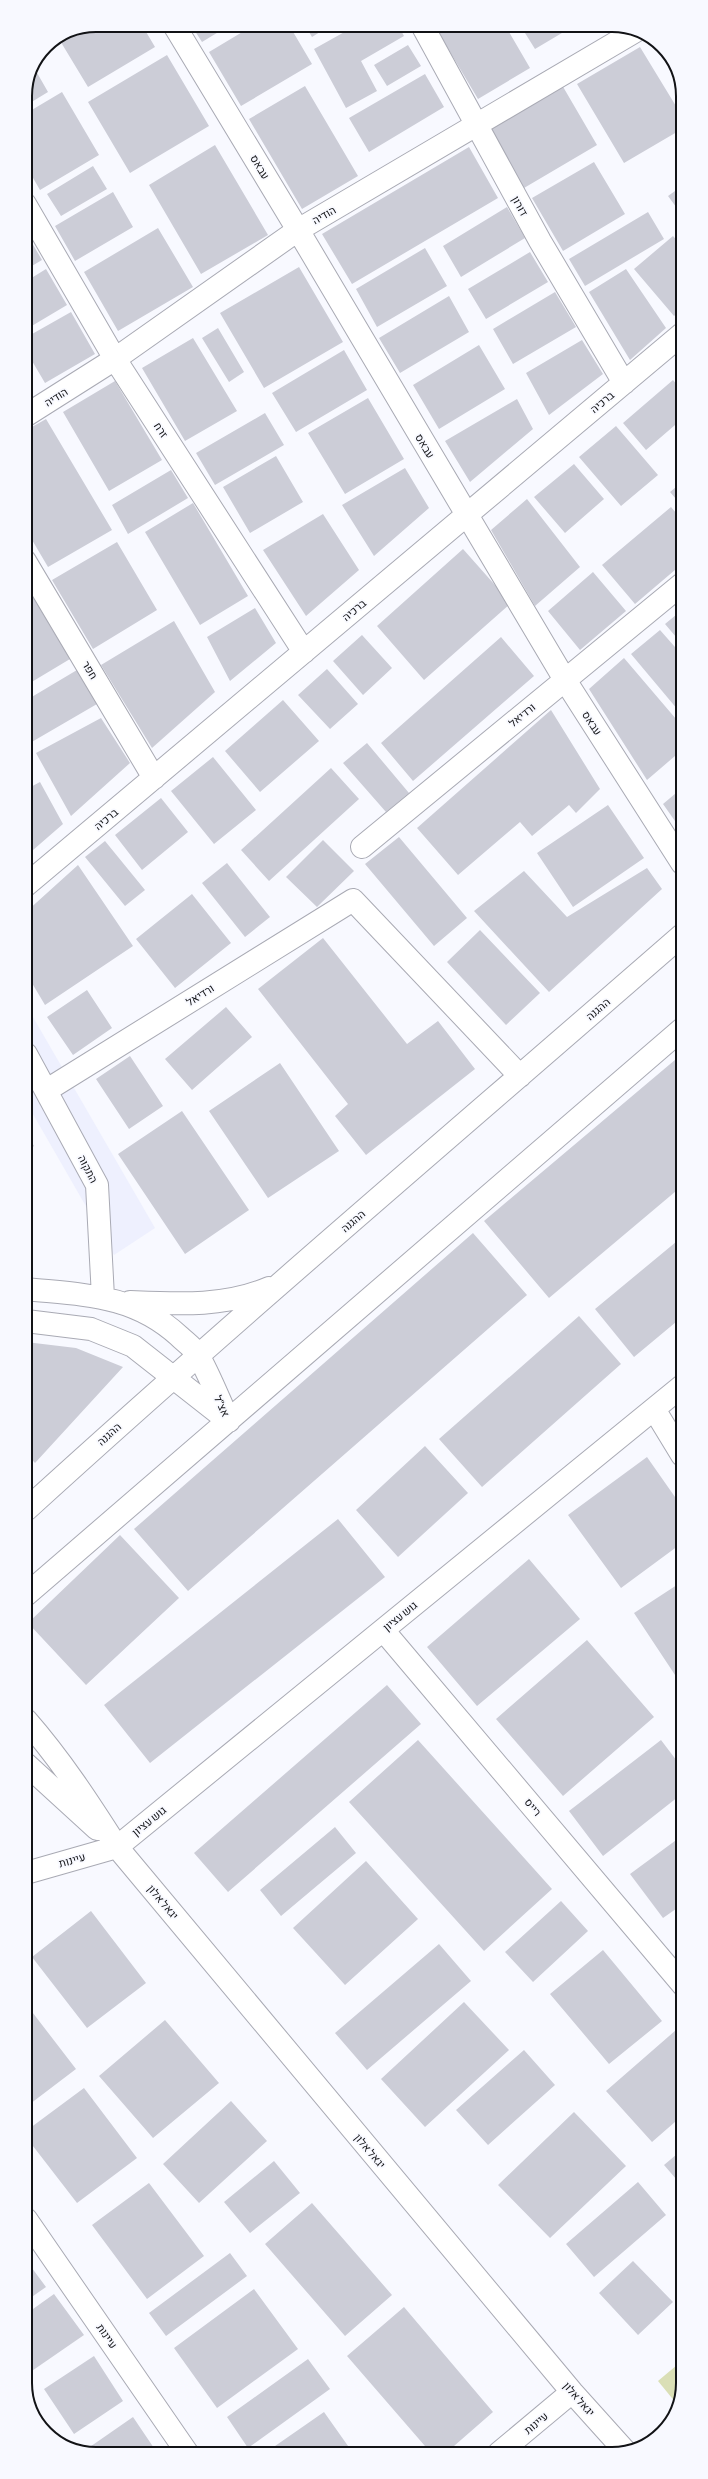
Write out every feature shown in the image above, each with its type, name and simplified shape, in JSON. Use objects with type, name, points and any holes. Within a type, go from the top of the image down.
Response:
[{"type":"street","name":"עבאס","points":[[178,32],[298,230],[466,516],[565,680],[676,854]]},
{"type":"street","name":"דורון","points":[[426,32],[476,127],[540,241],[624,383]]},
{"type":"street","name":"הודיה","points":[[32,412],[115,359],[298,230],[476,127],[629,35]]},
{"type":"street","name":"זרח","points":[[32,216],[115,359],[304,652]]},
{"type":"street","name":"ברכיה","points":[[32,881],[676,339]]},
{"type":"street","name":"חפר","points":[[32,573],[154,778]]},
{"type":"street","name":"ורדיאל","points":[[362,847],[676,589]]},
{"type":"street","name":"ורדיאל","points":[[47,1090],[353,900],[520,1076]]},
{"type":"street","name":"ההגנה","points":[[32,1505],[198,1354],[676,940]]},
{"type":"street","points":[[32,1590],[676,1034]]},
{"type":"street","name":"התקוה","points":[[32,1064],[97,1185],[113,1299]]},
{"type":"street","points":[[113,1299],[207,1304],[258,1293],[283,1282]]},
{"type":"street","name":"אצ\"ל","points":[[32,1290],[113,1299],[172,1330],[198,1354],[229,1421]]},
{"type":"street","name":"אצ\"ל","points":[[32,1321],[91,1329],[133,1346],[171,1378],[229,1421]]},
{"type":"street","name":"גוש עציון","points":[[117,1847],[676,1391]]},
{"type":"street","points":[[654,1409],[676,1445]]},
{"type":"street","name":"רייס","points":[[383,1630],[676,1977]]},
{"type":"street","name":"יגאל אלון","points":[[32,1727],[47,1744],[73,1780],[117,1847],[572,2392],[621,2446]]},
{"type":"street","name":"יגאל אלון","points":[[32,1769],[117,1847]]},
{"type":"street","name":"עיינות","points":[[32,1871],[117,1847]]},
{"type":"street","name":"עיינות","points":[[32,2228],[183,2447]]},
{"type":"street","name":"עיינות","points":[[506,2447],[572,2392]]},
{"type":"shaded area","points":[[32,1015],[155,1228],[114,1255],[32,1112]]},
{"type":"green space","points":[[676,2366],[676,2383],[673,2400],[658,2381]]},
{"type":"building","points":[[146,32],[155,47],[88,87],[61,43],[84,33]]},
{"type":"building","points":[[196,32],[218,32],[202,42]]},
{"type":"building","points":[[242,32],[293,32],[312,64],[241,106],[209,52]]},
{"type":"building","points":[[309,32],[320,32],[312,37]]},
{"type":"building","points":[[344,32],[402,32],[404,36],[361,61],[377,91],[346,108],[314,49]]},
{"type":"building","points":[[438,32],[509,32],[530,68],[478,99]]},
{"type":"building","points":[[524,32],[564,32],[535,49]]},
{"type":"building","points":[[408,45],[421,66],[387,86],[374,65]]},
{"type":"building","points":[[640,47],[676,106],[676,133],[624,163],[577,84]]},
{"type":"building","points":[[167,55],[209,126],[130,173],[88,102]]},
{"type":"building","points":[[37,72],[48,92],[32,102],[33,84]]},
{"type":"building","points":[[425,74],[444,107],[369,152],[349,118]]},
{"type":"building","points":[[562,85],[597,145],[524,188],[490,128]]},
{"type":"building","points":[[305,86],[358,176],[302,209],[249,119]]},
{"type":"building","points":[[62,92],[99,155],[40,190],[32,176],[32,110]]},
{"type":"building","points":[[215,145],[268,235],[201,274],[149,185]]},
{"type":"building","points":[[469,147],[498,198],[352,284],[322,234]]},
{"type":"building","points":[[594,162],[625,214],[563,251],[532,198]]},
{"type":"building","points":[[93,166],[107,189],[61,216],[47,194]]},
{"type":"building","points":[[676,190],[676,207],[668,196]]},
{"type":"building","points":[[113,192],[133,227],[75,261],[55,226]]},
{"type":"building","points":[[507,207],[525,238],[461,277],[443,246]]},
{"type":"building","points":[[648,212],[664,239],[585,286],[569,259]]},
{"type":"building","points":[[158,228],[193,287],[118,331],[84,272]]},
{"type":"building","points":[[673,236],[676,239],[676,314],[674,316],[634,269]]},
{"type":"building","points":[[32,243],[42,260],[32,266]]},
{"type":"building","points":[[425,248],[447,286],[377,327],[356,289]]},
{"type":"building","points":[[530,252],[548,282],[486,319],[468,289]]},
{"type":"building","points":[[299,267],[343,342],[264,388],[220,313]]},
{"type":"building","points":[[46,269],[67,305],[32,326],[32,278]]},
{"type":"building","points":[[626,269],[666,328],[630,360],[589,292]]},
{"type":"building","points":[[555,292],[576,327],[513,364],[493,329]]},
{"type":"building","points":[[449,296],[469,332],[400,373],[379,338]]},
{"type":"building","points":[[71,312],[95,354],[45,383],[32,361],[32,334]]},
{"type":"building","points":[[218,328],[244,372],[229,382],[202,338]]},
{"type":"building","points":[[193,338],[237,411],[185,441],[142,368]]},
{"type":"building","points":[[582,340],[603,374],[549,415],[526,373]]},
{"type":"building","points":[[479,345],[505,389],[439,429],[413,385]]},
{"type":"building","points":[[344,350],[367,390],[296,432],[272,393]]},
{"type":"building","points":[[673,380],[676,384],[676,424],[646,450],[623,423]]},
{"type":"building","points":[[115,381],[162,460],[109,491],[63,412]]},
{"type":"building","points":[[368,398],[404,459],[345,494],[308,433]]},
{"type":"building","points":[[517,399],[533,429],[470,482],[445,441]]},
{"type":"building","points":[[265,413],[284,445],[215,485],[196,453]]},
{"type":"building","points":[[46,419],[112,530],[48,567],[32,540],[32,427]]},
{"type":"building","points":[[616,426],[658,475],[621,506],[579,457]]},
{"type":"building","points":[[276,456],[303,502],[250,533],[223,487]]},
{"type":"building","points":[[574,464],[604,499],[565,533],[534,497]]},
{"type":"building","points":[[405,468],[429,508],[374,556],[342,505]]},
{"type":"building","points":[[171,470],[188,498],[128,534],[112,505]]},
{"type":"building","points":[[676,487],[676,499],[670,492]]},
{"type":"building","points":[[527,499],[580,567],[535,606],[491,530]]},
{"type":"building","points":[[193,503],[248,596],[200,625],[145,532]]},
{"type":"building","points":[[671,507],[676,513],[676,569],[635,604],[602,565]]},
{"type":"building","points":[[323,514],[359,570],[306,616],[263,550]]},
{"type":"building","points":[[117,542],[157,610],[93,649],[52,580]]},
{"type":"building","points":[[463,549],[511,603],[424,680],[377,626]]},
{"type":"building","points":[[593,572],[626,611],[580,650],[548,611]]},
{"type":"building","points":[[32,596],[70,659],[32,682]]},
{"type":"building","points":[[255,608],[276,643],[230,681],[207,637]]},
{"type":"building","points":[[676,615],[676,637],[665,624]]},
{"type":"building","points":[[174,621],[215,692],[152,748],[101,665]]},
{"type":"building","points":[[660,630],[676,648],[676,708],[631,654]]},
{"type":"building","points":[[362,635],[392,668],[363,695],[333,661]]},
{"type":"building","points":[[501,637],[534,676],[413,781],[381,743]]},
{"type":"building","points":[[624,658],[676,719],[676,755],[647,780],[589,689]]},
{"type":"building","points":[[327,669],[358,704],[330,729],[298,695]]},
{"type":"building","points":[[77,670],[97,704],[32,742],[32,697]]},
{"type":"building","points":[[283,700],[319,741],[260,792],[225,751]]},
{"type":"building","points":[[551,710],[600,789],[576,813],[569,805],[532,836],[520,822],[458,875],[417,828]]},
{"type":"building","points":[[101,718],[130,763],[71,816],[36,753]]},
{"type":"building","points":[[367,743],[409,793],[386,812],[343,763]]},
{"type":"building","points":[[213,757],[256,810],[214,844],[171,791]]},
{"type":"building","points":[[331,768],[359,799],[269,881],[241,850]]},
{"type":"building","points":[[40,782],[63,824],[32,851],[32,786]]},
{"type":"building","points":[[676,793],[676,822],[663,804]]},
{"type":"building","points":[[161,798],[188,832],[142,870],[115,835]]},
{"type":"building","points":[[608,805],[644,858],[573,907],[537,853]]},
{"type":"building","points":[[399,837],[467,918],[434,946],[365,864]]},
{"type":"building","points":[[323,840],[354,871],[317,907],[286,877]]},
{"type":"building","points":[[105,841],[145,890],[125,906],[85,857]]},
{"type":"building","points":[[227,863],[270,917],[245,937],[202,883]]},
{"type":"building","points":[[78,865],[133,946],[45,1005],[32,983],[32,907]]},
{"type":"building","points":[[647,868],[662,889],[549,992],[474,911],[524,871],[567,917]]},
{"type":"building","points":[[192,894],[231,943],[175,988],[136,939]]},
{"type":"building","points":[[480,930],[540,993],[506,1025],[447,962]]},
{"type":"building","points":[[323,938],[407,1044],[438,1021],[475,1069],[366,1155],[335,1116],[348,1104],[258,989]]},
{"type":"building","points":[[87,990],[112,1028],[73,1055],[47,1017]]},
{"type":"building","points":[[226,1007],[252,1037],[192,1090],[165,1059]]},
{"type":"building","points":[[130,1056],[163,1106],[129,1129],[96,1079]]},
{"type":"building","points":[[676,1059],[676,1191],[549,1298],[484,1221]]},
{"type":"building","points":[[280,1063],[339,1151],[268,1198],[209,1111]]},
{"type":"building","points":[[182,1111],[249,1210],[185,1254],[118,1154]]},
{"type":"building","points":[[473,1233],[527,1295],[188,1591],[134,1529]]},
{"type":"building","points":[[676,1242],[676,1322],[634,1357],[595,1309]]},
{"type":"building","points":[[579,1316],[621,1364],[482,1487],[439,1439]]},
{"type":"building","points":[[32,1343],[76,1348],[123,1367],[35,1463],[32,1460]]},
{"type":"building","points":[[425,1446],[468,1493],[398,1557],[356,1510]]},
{"type":"building","points":[[647,1457],[676,1498],[676,1547],[621,1588],[568,1515]]},
{"type":"building","points":[[338,1519],[385,1577],[150,1763],[104,1705]]},
{"type":"building","points":[[120,1535],[179,1598],[86,1685],[32,1627],[32,1619]]},
{"type":"building","points":[[529,1559],[580,1619],[477,1706],[427,1647]]},
{"type":"building","points":[[676,1586],[676,1676],[634,1613]]},
{"type":"building","points":[[587,1640],[654,1717],[563,1796],[496,1719]]},
{"type":"building","points":[[387,1685],[421,1724],[228,1892],[194,1853]]},
{"type":"building","points":[[418,1740],[552,1889],[484,1951],[349,1802]]},
{"type":"building","points":[[661,1740],[676,1760],[676,1799],[603,1856],[569,1811]]},
{"type":"building","points":[[335,1827],[356,1853],[281,1916],[260,1890]]},
{"type":"building","points":[[676,1840],[676,1909],[663,1918],[630,1874]]},
{"type":"building","points":[[366,1861],[418,1919],[345,1985],[293,1928]]},
{"type":"building","points":[[561,1901],[588,1931],[533,1982],[505,1952]]},
{"type":"building","points":[[91,1911],[146,1983],[87,2028],[32,1957]]},
{"type":"building","points":[[439,1944],[471,1981],[367,2070],[335,2033]]},
{"type":"building","points":[[603,1950],[662,2021],[609,2064],[550,1994]]},
{"type":"building","points":[[464,2002],[509,2050],[425,2127],[381,2079]]},
{"type":"building","points":[[32,2012],[76,2069],[32,2102]]},
{"type":"building","points":[[165,2020],[219,2083],[153,2138],[99,2076]]},
{"type":"building","points":[[676,2030],[676,2121],[652,2142],[606,2091]]},
{"type":"building","points":[[524,2050],[555,2085],[488,2145],[456,2110]]},
{"type":"building","points":[[84,2088],[137,2158],[77,2203],[32,2145],[32,2127]]},
{"type":"building","points":[[231,2101],[267,2141],[199,2203],[163,2164]]},
{"type":"building","points":[[574,2112],[626,2166],[550,2238],[498,2185]]},
{"type":"building","points":[[676,2155],[676,2179],[664,2165]]},
{"type":"building","points":[[274,2161],[300,2193],[250,2233],[224,2202]]},
{"type":"building","points":[[638,2182],[666,2215],[594,2277],[566,2244]]},
{"type":"building","points":[[149,2183],[204,2256],[147,2299],[92,2225]]},
{"type":"building","points":[[312,2203],[392,2295],[345,2336],[265,2244]]},
{"type":"building","points":[[230,2253],[247,2276],[166,2336],[149,2313]]},
{"type":"building","points":[[633,2261],[673,2302],[638,2335],[599,2293]]},
{"type":"building","points":[[32,2268],[46,2287],[32,2297]]},
{"type":"building","points":[[254,2289],[298,2349],[217,2408],[174,2348]]},
{"type":"building","points":[[54,2294],[84,2335],[32,2371],[32,2310]]},
{"type":"building","points":[[404,2307],[493,2412],[453,2447],[426,2447],[347,2356]]},
{"type":"building","points":[[94,2356],[123,2401],[74,2434],[44,2389]]},
{"type":"building","points":[[308,2359],[330,2389],[249,2447],[247,2447],[227,2417]]},
{"type":"building","points":[[324,2412],[349,2447],[274,2447]]},
{"type":"building","points":[[133,2417],[153,2447],[92,2447],[90,2447]]}]
